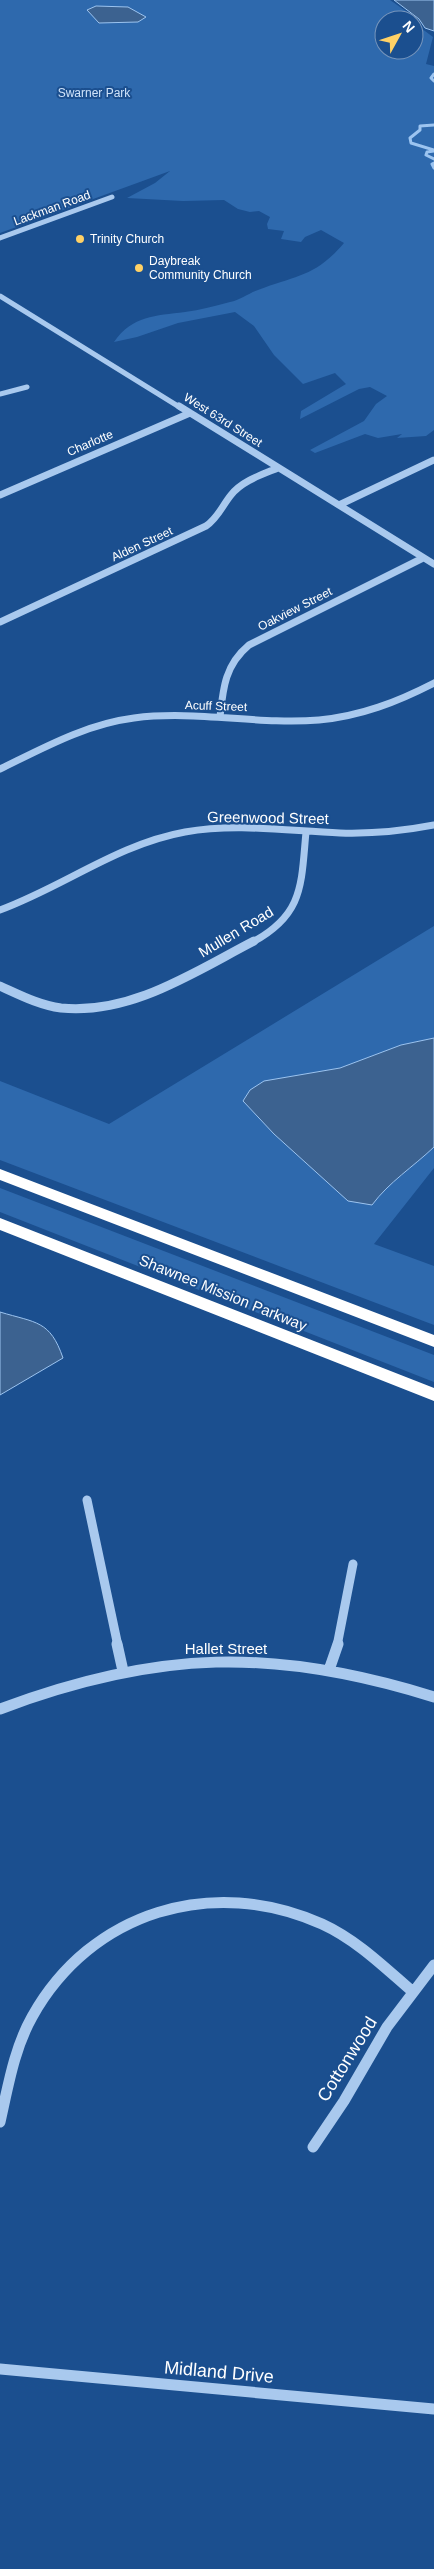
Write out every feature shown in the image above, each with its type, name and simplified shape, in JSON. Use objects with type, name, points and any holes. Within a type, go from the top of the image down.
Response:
[{"type":"highway","name":"Shawnee Mission Parkway","points":[[0,1174],[434,1341]]},
{"type":"highway","name":"Shawnee Mission Parkway","points":[[0,1224],[434,1395]]},
{"type":"street","name":"Lackman Road","points":[[0,238],[112,197]]},
{"type":"street","name":"West 63rd Street","points":[[0,296],[434,564]]},
{"type":"street","points":[[0,394],[27,387]]},
{"type":"street","name":"Charlotte","points":[[0,495],[190,413]]},
{"type":"street","points":[[339,505],[434,460]]},
{"type":"street","name":"Alden Street","points":[[0,622],[206,526],[222,512],[230,496],[238,488],[278,468]]},
{"type":"street","name":"Oakview Street","points":[[220,717],[226,673],[230,662],[238,653],[249,645],[423,558]]},
{"type":"street","name":"Acuff Street","points":[[0,769],[77,732],[104,724],[162,715],[306,720],[344,716],[398,701],[434,683]]},
{"type":"street","name":"Greenwood Street","points":[[0,910],[127,849],[182,833],[234,828],[375,833],[434,824]]},
{"type":"street","name":"Mullen Road","points":[[174,984],[260,937],[288,916],[299,893],[306,832]]},
{"type":"street","points":[[0,986],[38,1002],[83,1008],[132,1002],[174,984]]},
{"type":"street","points":[[87,1500],[123,1671]]},
{"type":"street","points":[[329,1670],[340,1634],[353,1564]]},
{"type":"street","name":"Hallet Street","points":[[0,1709],[82,1680],[123,1671],[190,1663],[245,1661],[329,1670],[375,1679],[434,1697]]},
{"type":"street","points":[[0,2122],[23,2037],[32,2017],[51,1987],[70,1966],[101,1939],[119,1928],[156,1911],[182,1904],[217,1900],[238,1900],[280,1908],[324,1925],[354,1944],[413,1992]]},
{"type":"street","name":"Cottonwood","points":[[313,2146],[344,2101],[387,2027],[434,1965]]},
{"type":"street","name":"Midland Drive","points":[[0,2369],[434,2409]]},
{"type":"green space","name":"Swarner Park","points":[[0,0],[390,0],[404,10],[374,10],[374,60],[424,60],[424,30],[433,37],[426,64],[434,66],[434,430],[426,436],[397,438],[402,434],[378,438],[365,434],[315,453],[310,450],[364,421],[376,404],[387,396],[370,387],[359,389],[300,419],[301,411],[346,384],[335,373],[303,384],[274,355],[254,326],[235,312],[178,323],[137,337],[114,342],[129,326],[145,318],[196,310],[234,301],[255,291],[305,274],[324,263],[344,243],[321,230],[305,237],[301,242],[281,239],[284,231],[268,229],[267,224],[270,217],[259,211],[250,212],[238,209],[224,200],[183,201],[127,198],[155,183],[170,171],[0,233]]},
{"type":"green space","points":[[434,926],[434,1038],[401,1045],[340,1068],[287,1077],[243,1101],[274,1134],[327,1181],[372,1205],[394,1182],[434,1147],[434,1168],[374,1244],[434,1266],[434,1325],[0,1160],[0,1081],[109,1124]]},
{"type":"green space","points":[[0,1188],[434,1355],[434,1382],[0,1212]]},
{"type":"shaded area","points":[[394,0],[434,0],[434,31],[424,26],[424,10],[407,10]]},
{"type":"shaded area","points":[[96,6],[128,7],[146,17],[138,22],[99,23],[87,10]]},
{"type":"shaded area","points":[[434,1038],[434,1147],[394,1182],[372,1205],[348,1201],[274,1134],[243,1101],[250,1090],[264,1081],[340,1068],[401,1045]]},
{"type":"shaded area","points":[[0,1312],[32,1321],[47,1330],[53,1336],[63,1358],[0,1395]]},
{"type":"waterway","points":[[434,74],[431,78],[434,81]]},
{"type":"waterway","points":[[434,125],[420,126],[420,130],[410,138],[411,143],[434,150]]},
{"type":"waterway","points":[[434,151],[427,152],[426,155],[434,159]]},
{"type":"waterway","points":[[434,163],[432,164],[434,168]]},
{"type":"place","name":"Trinity Church","points":[[80,239]]},
{"type":"place","name":"Daybreak Community Church","points":[[139,268]]}]
